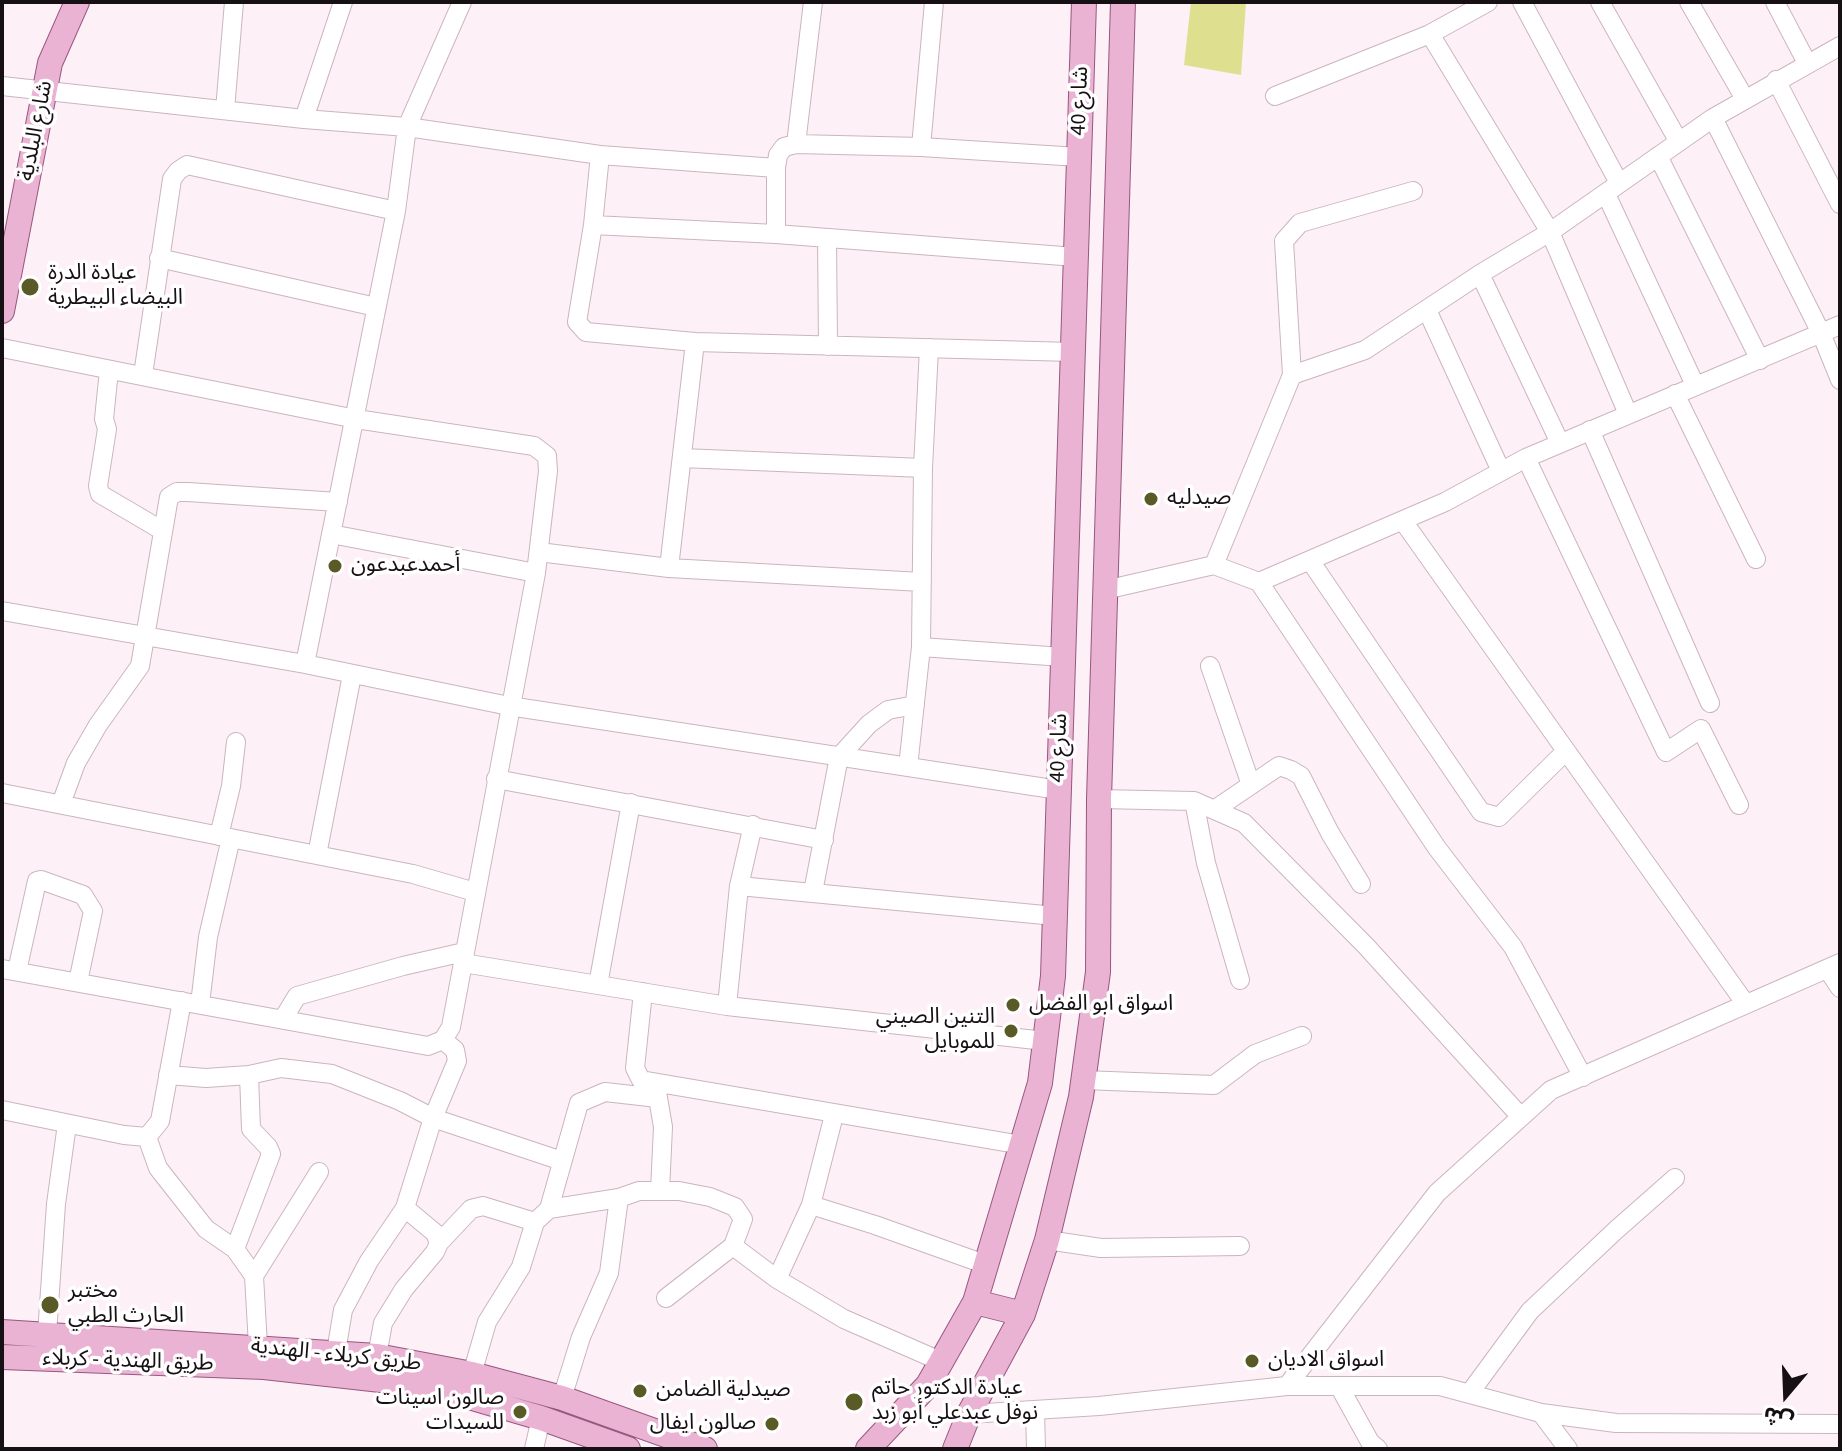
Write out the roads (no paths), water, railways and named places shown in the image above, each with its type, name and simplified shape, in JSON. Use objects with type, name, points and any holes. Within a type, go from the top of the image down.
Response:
[{"type":"main road","name":"شارع 40","points":[[868,1449],[928,1385],[975,1302],[1040,1083],[1053,976],[1084,2]]},
{"type":"main road","name":"شارع 40","points":[[955,1449],[969,1414],[1023,1314],[1047,1240],[1083,1080],[1098,972],[1099,799],[1123,2]]},
{"type":"main road","name":"شارع البلدية","points":[[2,311],[50,63],[71,5]]},
{"type":"main road","points":[[975,1302],[1023,1314]]},
{"type":"main road","name":"طريق كربلاء - الهندية","points":[[2,1332],[377,1356],[472,1374],[562,1398],[705,1449]]},
{"type":"main road","name":"طريق الهندية - كربلاء","points":[[2,1357],[264,1367],[390,1381],[469,1397],[541,1418],[628,1449]]},
{"type":"street","points":[[225,110],[234,2]]},
{"type":"street","points":[[304,119],[343,2]]},
{"type":"street","points":[[305,664],[396,211],[407,127],[462,2]]},
{"type":"street","points":[[796,144],[813,2]]},
{"type":"street","points":[[921,147],[934,2]]},
{"type":"street","points":[[1275,96],[1430,34],[1488,2]]},
{"type":"street","points":[[1522,2],[1613,189],[1695,385]]},
{"type":"street","points":[[1600,2],[1679,142]]},
{"type":"street","points":[[1689,2],[1745,99]]},
{"type":"street","points":[[1775,2],[1807,63]]},
{"type":"street","points":[[1430,34],[1550,232],[1628,414]]},
{"type":"street","points":[[1292,375],[1365,350],[1550,232],[1713,118],[1807,63],[1838,52]]},
{"type":"street","points":[[1776,80],[1840,204]]},
{"type":"street","points":[[2,86],[304,119],[407,127],[600,155],[776,168]]},
{"type":"street","points":[[1713,118],[1821,333],[1840,380]]},
{"type":"street","points":[[776,234],[776,168],[778,155],[784,147],[796,144],[921,147],[1079,157]]},
{"type":"street","points":[[600,155],[593,225],[577,322],[586,332],[695,342],[1073,352]]},
{"type":"street","points":[[1658,156],[1760,360]]},
{"type":"street","points":[[143,375],[172,179],[187,165],[396,211]]},
{"type":"street","points":[[1214,565],[1292,375],[1284,241],[1300,223],[1413,191]]},
{"type":"street","points":[[593,225],[776,234],[1076,257]]},
{"type":"street","points":[[827,238],[828,346]]},
{"type":"street","points":[[159,258],[376,307]]},
{"type":"street","points":[[1480,274],[1560,443]]},
{"type":"street","points":[[1427,310],[1501,471]]},
{"type":"street","points":[[1259,582],[1445,502],[1526,458],[1840,325]]},
{"type":"street","points":[[669,568],[695,342]]},
{"type":"street","points":[[2,348],[356,419],[534,446],[547,456],[536,573],[451,1027],[443,1040],[428,1046],[10,970],[37,881],[83,895],[93,911],[78,982]]},
{"type":"street","points":[[908,767],[921,647],[923,468],[929,348]]},
{"type":"street","points":[[109,370],[104,419],[107,429],[98,486],[100,494],[163,531]]},
{"type":"street","points":[[1675,394],[1756,559]]},
{"type":"street","points":[[1590,430],[1710,703]]},
{"type":"street","points":[[682,458],[923,468]]},
{"type":"street","points":[[1526,458],[1666,752],[1701,729],[1739,805]]},
{"type":"street","points":[[61,804],[76,763],[98,725],[140,666],[169,497],[177,492],[338,502]]},
{"type":"street","points":[[1403,521],[1745,1003]]},
{"type":"street","points":[[331,534],[536,573]]},
{"type":"street","points":[[539,552],[669,568],[922,582]]},
{"type":"street","points":[[1311,562],[1481,812],[1499,817],[1566,751]]},
{"type":"street","points":[[1105,590],[1214,565],[1259,582],[1437,848],[1513,947],[1583,1077]]},
{"type":"street","points":[[2,611],[305,664],[509,706],[1059,790]]},
{"type":"street","points":[[921,647],[1063,657]]},
{"type":"street","points":[[1210,666],[1251,785]]},
{"type":"street","points":[[317,855],[352,675]]},
{"type":"street","points":[[813,892],[839,757],[869,724],[888,710],[915,705]]},
{"type":"street","points":[[147,1137],[160,1121],[168,1075],[208,937],[225,837],[236,742]]},
{"type":"street","points":[[1214,810],[1279,766],[1301,776],[1361,884]]},
{"type":"street","points":[[496,779],[824,840]]},
{"type":"street","points":[[2,793],[413,874],[475,892]]},
{"type":"street","points":[[1099,799],[1194,801],[1244,823],[1366,946],[1521,1117]]},
{"type":"street","points":[[1194,801],[1206,863],[1240,980]]},
{"type":"street","points":[[598,985],[631,803]]},
{"type":"street","points":[[727,1006],[739,886],[753,825]]},
{"type":"street","points":[[739,886],[1055,916]]},
{"type":"street","points":[[283,1019],[297,996],[403,966],[464,958],[598,985],[727,1006],[1045,1041]]},
{"type":"street","points":[[1287,1386],[1437,1193],[1551,1090],[1834,966],[1840,988]]},
{"type":"street","points":[[643,992],[635,1068],[641,1080],[657,1090],[663,1127],[660,1191]]},
{"type":"street","points":[[1083,1080],[1214,1085],[1255,1054],[1302,1036]]},
{"type":"street","points":[[336,1352],[343,1310],[369,1261],[405,1208],[433,1118],[457,1061],[455,1050],[443,1040]]},
{"type":"street","points":[[168,1075],[206,1078],[249,1075],[281,1068],[332,1074],[400,1101],[433,1118],[562,1161]]},
{"type":"street","points":[[235,1249],[271,1154],[251,1129],[249,1075]]},
{"type":"street","points":[[472,1374],[487,1322],[521,1267],[542,1216],[579,1103],[605,1092],[657,1090],[725,1093],[834,1115],[1022,1145]]},
{"type":"street","points":[[2,1110],[147,1137]]},
{"type":"street","points":[[777,1279],[811,1205],[834,1115]]},
{"type":"street","points":[[47,1334],[56,1204],[67,1124]]},
{"type":"street","points":[[147,1137],[158,1168],[206,1229],[235,1249],[254,1276],[258,1346]]},
{"type":"street","points":[[254,1276],[319,1172]]},
{"type":"street","points":[[1469,1394],[1530,1311],[1675,1178]]},
{"type":"street","points":[[377,1356],[383,1323],[404,1289],[439,1243],[471,1209],[483,1206],[542,1216],[639,1191],[679,1191],[710,1197],[735,1207],[743,1219],[733,1246],[666,1298]]},
{"type":"street","points":[[562,1398],[581,1337],[609,1273],[619,1198]]},
{"type":"street","points":[[811,1205],[987,1265]]},
{"type":"street","points":[[405,1208],[435,1233],[439,1243]]},
{"type":"street","points":[[1047,1240],[1101,1248],[1240,1246]]},
{"type":"street","points":[[733,1246],[777,1279],[844,1319],[940,1361]]},
{"type":"street","points":[[969,1414],[1099,1406],[1287,1386],[1440,1386],[1541,1413],[1616,1423],[1840,1424]]},
{"type":"street","points":[[1339,1386],[1370,1442],[1378,1449]]},
{"type":"street","points":[[1035,1410],[1036,1449]]},
{"type":"street","points":[[1541,1413],[1568,1449]]},
{"type":"street","points":[[534,1449],[541,1418]]},
{"type":"place","name":"عيادة الدرة البيضاء البيطرية","points":[[30,287]]},
{"type":"place","name":"صيدليه","points":[[1151,499]]},
{"type":"place","name":"أحمدعبدعون","points":[[335,566]]},
{"type":"place","name":"اسواق ابو الفضل","points":[[1013,1005]]},
{"type":"place","name":"التنين الصيني للموبايل","points":[[1011,1031]]},
{"type":"place","name":"مختبر الحارث الطبي","points":[[50,1305]]},
{"type":"place","name":"اسواق الاديان","points":[[1252,1361]]},
{"type":"place","name":"صيدلية الضامن","points":[[640,1391]]},
{"type":"place","name":"عيادة الدكتور حاتم نوفل عبدعلي أبو زبد","points":[[854,1402]]},
{"type":"place","name":"صالون اسينات للسيدات","points":[[520,1412]]},
{"type":"place","name":"صالون ايفال","points":[[772,1424]]}]
